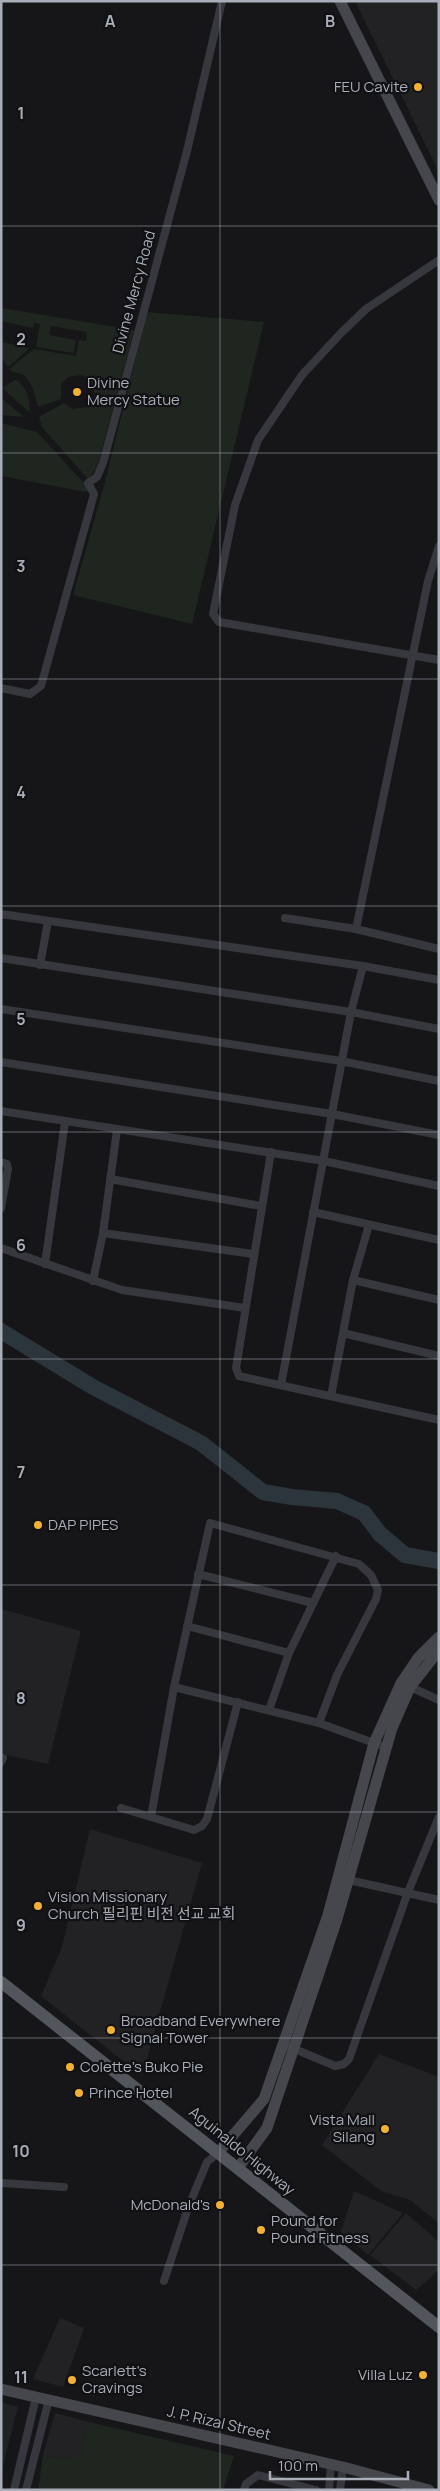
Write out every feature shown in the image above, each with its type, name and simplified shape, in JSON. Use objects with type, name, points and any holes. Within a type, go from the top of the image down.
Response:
[{"type":"main road","name":"Aguinaldo Highway","points":[[1,1982],[439,2327]]},
{"type":"street","name":"Divine Mercy Road","points":[[1,688],[30,694],[37,691],[41,686],[94,494],[88,483],[97,477],[103,463],[187,151],[222,1]]},
{"type":"street","points":[[340,1],[439,200]]},
{"type":"street","points":[[439,260],[366,309],[341,333],[302,375],[258,440],[235,505],[213,614],[219,622],[439,660]]},
{"type":"street","points":[[356,929],[428,581],[439,546]]},
{"type":"street","points":[[1,914],[363,966],[439,980]]},
{"type":"street","points":[[285,918],[356,929],[439,949]]},
{"type":"street","points":[[40,965],[48,921]]},
{"type":"street","points":[[1,958],[351,1012],[439,1029]]},
{"type":"street","points":[[281,1385],[341,1061],[363,966]]},
{"type":"street","points":[[1,1008],[341,1061],[439,1081]]},
{"type":"street","points":[[1,1062],[332,1114],[439,1135]]},
{"type":"street","points":[[1,1111],[324,1161],[439,1186]]},
{"type":"street","points":[[44,1264],[65,1122]]},
{"type":"street","points":[[93,1281],[103,1233],[117,1130]]},
{"type":"street","points":[[271,1152],[236,1368],[239,1376],[439,1420]]},
{"type":"street","points":[[1,1162],[7,1164],[8,1170],[1,1208]]},
{"type":"street","points":[[110,1180],[261,1206]]},
{"type":"street","points":[[313,1212],[439,1240]]},
{"type":"street","points":[[330,1396],[353,1280],[369,1225]]},
{"type":"street","points":[[103,1233],[254,1254]]},
{"type":"street","points":[[1,1248],[122,1290],[245,1308]]},
{"type":"street","points":[[353,1280],[439,1300]]},
{"type":"street","points":[[343,1333],[439,1356]]},
{"type":"street","points":[[151,1817],[186,1626],[210,1523],[336,1556],[359,1564],[371,1575],[378,1590],[376,1599],[337,1675],[319,1724]]},
{"type":"street","points":[[269,1710],[289,1653],[336,1556]]},
{"type":"street","points":[[198,1574],[313,1603]]},
{"type":"street","points":[[186,1626],[289,1653]]},
{"type":"street","points":[[344,1879],[374,1743],[406,1685],[438,1642]]},
{"type":"street","points":[[406,1685],[439,1700]]},
{"type":"street","points":[[238,2168],[266,2128],[290,2047],[406,1685]]},
{"type":"street","points":[[174,1687],[319,1724],[385,1747]]},
{"type":"street","points":[[121,1808],[194,1830],[202,1826],[207,1819],[238,1702]]},
{"type":"street","points":[[290,2047],[335,2066],[344,2064],[349,2059],[408,1892],[439,1818]]},
{"type":"street","points":[[344,1879],[439,1900]]},
{"type":"street","points":[[164,2281],[188,2208],[207,2162],[218,2153],[264,2099],[290,2047]]},
{"type":"street","points":[[1,2183],[64,2187]]},
{"type":"street","name":"J. P. Rizal Street","points":[[1,2389],[337,2465],[429,2490]]},
{"type":"street","points":[[14,2490],[36,2397]]},
{"type":"street","points":[[26,2490],[49,2399]]},
{"type":"street","points":[[329,2490],[337,2465]]},
{"type":"street","points":[[337,2465],[340,2490]]},
{"type":"street","points":[[245,2487],[258,2476],[286,2486],[316,2490]]},
{"type":"shaded area","name":"FEU Cavite","points":[[355,1],[439,1],[439,172]]},
{"type":"shaded area","points":[[1,308],[134,330],[97,467],[88,479],[42,427],[39,417],[64,403],[72,409],[87,407],[95,395],[91,381],[82,375],[68,377],[61,384],[61,399],[38,407],[28,379],[24,375],[12,372],[9,369],[34,349],[76,356],[79,340],[86,341],[87,332],[51,326],[49,335],[76,340],[74,353],[36,347],[40,324],[34,323],[33,328],[1,321]]},
{"type":"shaded area","points":[[147,312],[264,322],[192,624],[73,595],[105,482]]},
{"type":"shaded area","points":[[1,342],[29,348],[8,367],[1,357]]},
{"type":"shaded area","points":[[15,380],[22,385],[27,393],[29,412],[2,388]]},
{"type":"shaded area","points":[[1,398],[22,415],[23,417],[1,415]]},
{"type":"shaded area","points":[[1,423],[37,432],[90,490],[86,492],[1,476]]},
{"type":"shaded area","points":[[1,1609],[81,1631],[48,1764],[1,1754]]},
{"type":"shaded area","points":[[90,1829],[202,1863],[142,2076],[41,1996],[62,1947]]},
{"type":"shaded area","name":"Vista Mall Silang","points":[[379,2054],[439,2077],[439,2223],[410,2200],[381,2191],[322,2145]]},
{"type":"shaded area","points":[[354,2191],[403,2213],[368,2255],[341,2232]]},
{"type":"shaded area","points":[[406,2213],[439,2242],[439,2270],[416,2290],[370,2255]]},
{"type":"shaded area","points":[[60,2318],[84,2328],[63,2387],[33,2379]]},
{"type":"shaded area","points":[[1,2402],[18,2407],[1,2472]]},
{"type":"shaded area","points":[[55,2413],[89,2422],[81,2452],[67,2460],[43,2455]]},
{"type":"shaded area","points":[[89,2422],[234,2456],[223,2490],[38,2490],[43,2455],[67,2460],[81,2452]]},
{"type":"waterway","points":[[1,1331],[93,1387],[201,1443],[263,1492],[337,1501],[364,1513],[380,1534],[405,1555],[439,1561]]},
{"type":"place","name":"FEU Cavite","points":[[418,87]]},
{"type":"place","name":"Divine Mercy Statue","points":[[77,392]]},
{"type":"place","name":"DAP PIPES","points":[[38,1525]]},
{"type":"place","name":"Vision Missionary Church 필리핀 비전 선교 교회","points":[[38,1906]]},
{"type":"place","name":"Broadband Everywhere Signal Tower","points":[[111,2030]]},
{"type":"place","name":"Colette's Buko Pie","points":[[70,2067]]},
{"type":"place","name":"Prince Hotel","points":[[79,2093]]},
{"type":"place","name":"Vista Mall Silang","points":[[385,2129]]},
{"type":"place","name":"McDonald's","points":[[220,2205]]},
{"type":"place","name":"Pound for Pound Fitness","points":[[261,2230]]},
{"type":"place","name":"Villa Luz","points":[[423,2375]]},
{"type":"place","name":"Scarlett's Cravings","points":[[72,2380]]}]
